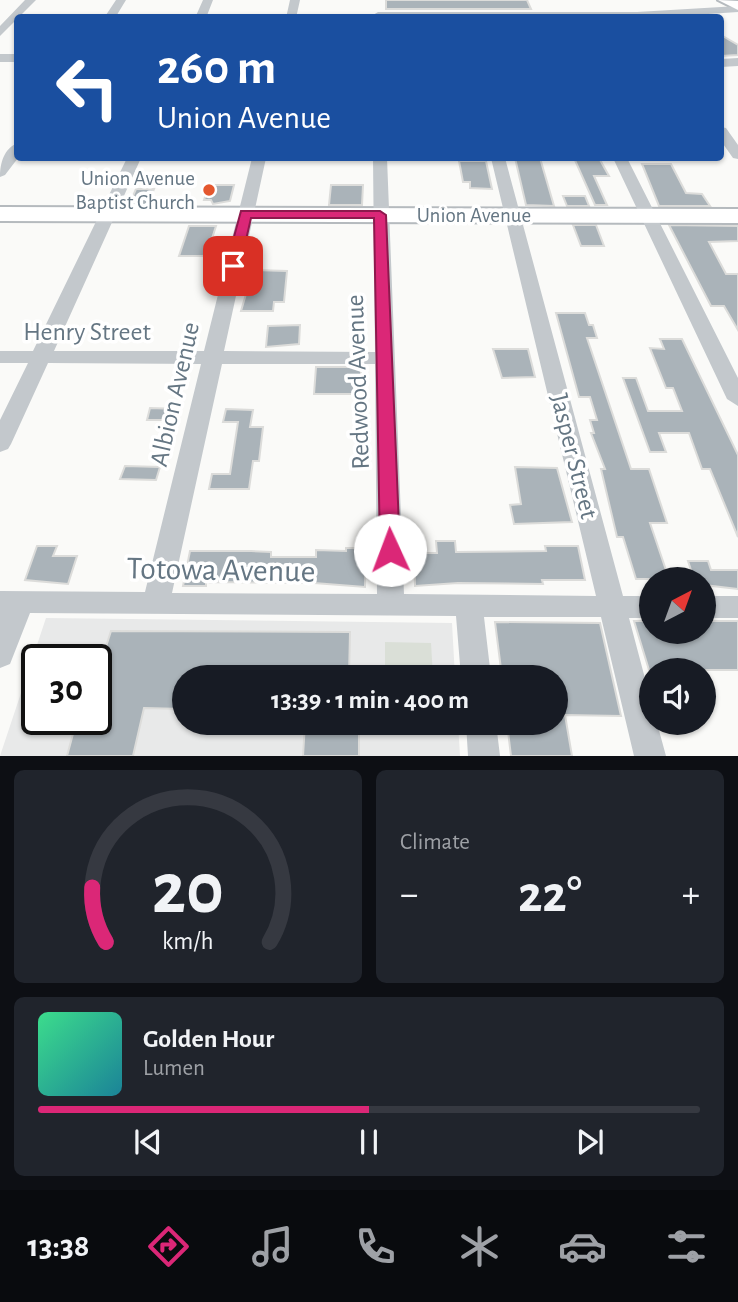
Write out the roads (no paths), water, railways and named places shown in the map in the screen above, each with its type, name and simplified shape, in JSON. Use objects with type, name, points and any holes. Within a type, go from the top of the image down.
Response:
[{"type":"main road","points":[[725,0],[738,7]]},
{"type":"main road","name":"Union Avenue","points":[[0,214],[738,216]]},
{"type":"street","points":[[18,14],[31,0]]},
{"type":"street","points":[[666,14],[738,7]]},
{"type":"street","points":[[0,33],[14,18]]},
{"type":"street","points":[[724,135],[738,155]]},
{"type":"street","points":[[0,172],[14,153]]},
{"type":"street","points":[[0,444],[133,161]]},
{"type":"street","name":"Albion Avenue","points":[[156,603],[257,161]]},
{"type":"street","name":"Redwood Avenue","points":[[380,161],[391,605]]},
{"type":"street","name":"Jasper Street","points":[[499,161],[650,756]]},
{"type":"street","points":[[622,161],[738,399]]},
{"type":"street","name":"Henry Street","points":[[0,357],[384,358]]},
{"type":"street","points":[[0,656],[10,602]]},
{"type":"street","name":"Totowa Avenue","points":[[10,602],[639,607]]},
{"type":"street","points":[[469,606],[475,665]]},
{"type":"street","points":[[716,607],[738,607]]},
{"type":"street","points":[[482,735],[484,756]]},
{"type":"place","name":"Union Avenue Baptist Church","points":[[209,190]]}]
